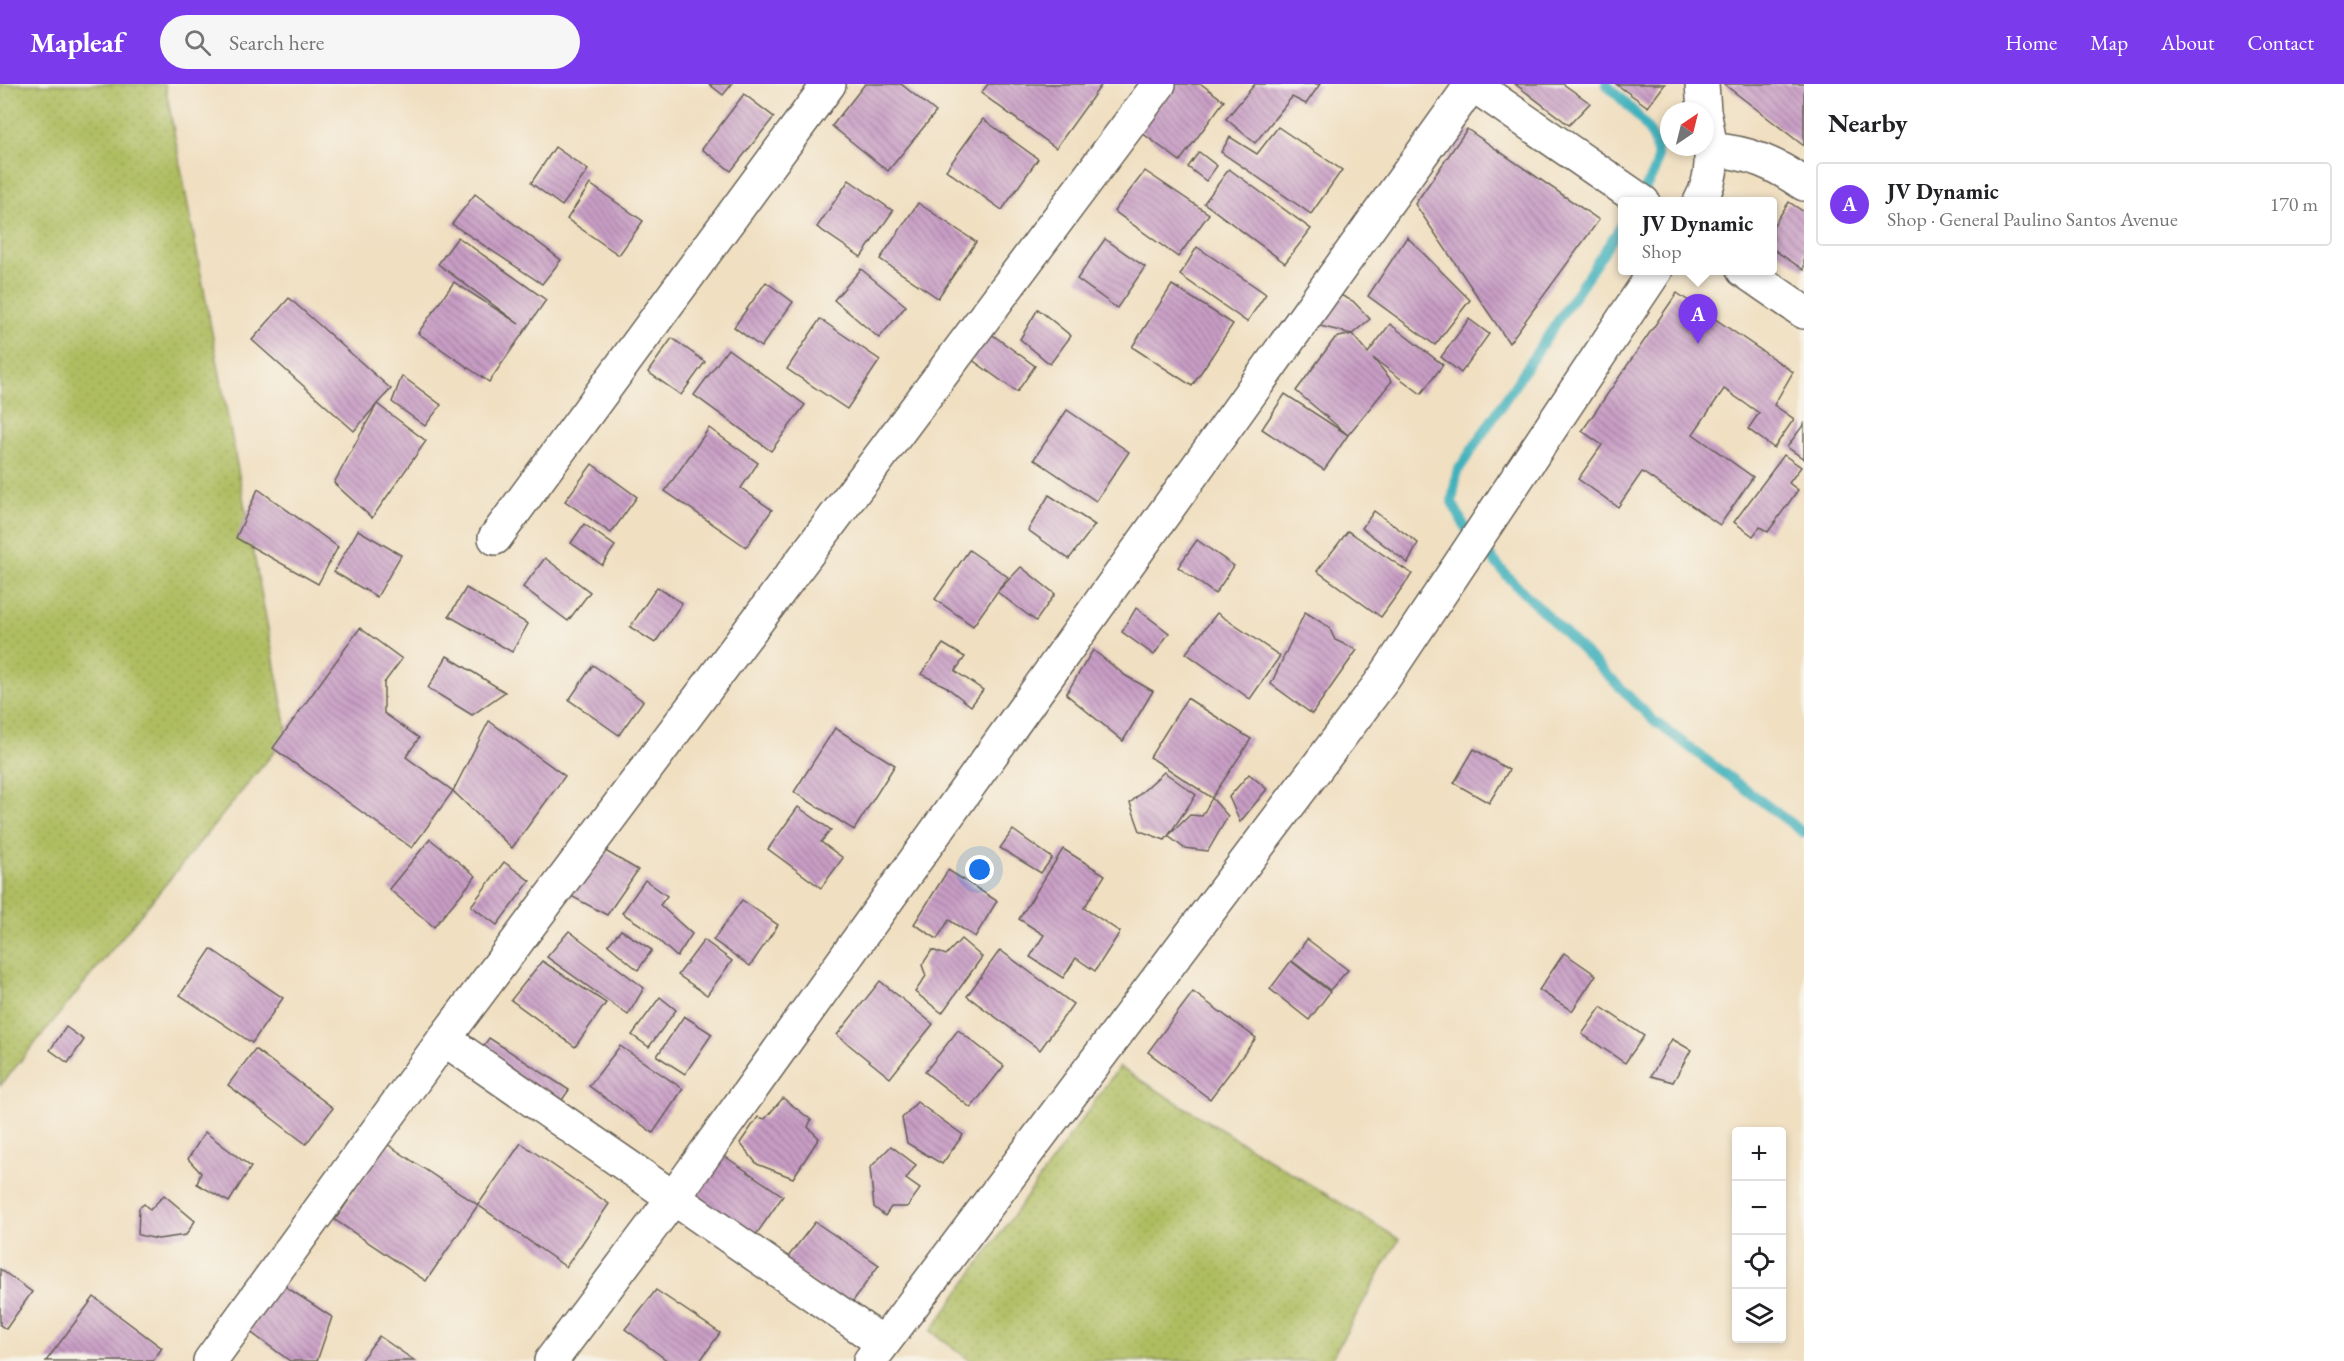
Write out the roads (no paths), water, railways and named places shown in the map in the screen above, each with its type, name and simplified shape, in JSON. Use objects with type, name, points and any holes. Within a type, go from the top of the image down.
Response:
[{"type":"street","points":[[495,538],[829,84]]},
{"type":"street","points":[[210,1361],[444,1039],[1158,84]]},
{"type":"street","points":[[551,1361],[674,1197],[1472,84],[1636,197]]},
{"type":"street","points":[[1702,84],[1703,102]]},
{"type":"street","points":[[1714,150],[1739,151],[1764,160],[1804,184]]},
{"type":"street","points":[[1702,197],[1711,173],[1712,156]]},
{"type":"street","points":[[444,1039],[674,1197],[876,1352],[1375,691],[1500,507],[1653,275]]},
{"type":"street","points":[[1750,275],[1804,312]]},
{"type":"waterway","points":[[1606,84],[1642,120],[1655,142],[1656,166],[1640,196]]},
{"type":"waterway","points":[[1618,230],[1457,472],[1452,502],[1465,527],[1509,578],[1653,720],[1804,833]]},
{"type":"place","name":"JV Dynamic","points":[[1698,344]]}]
